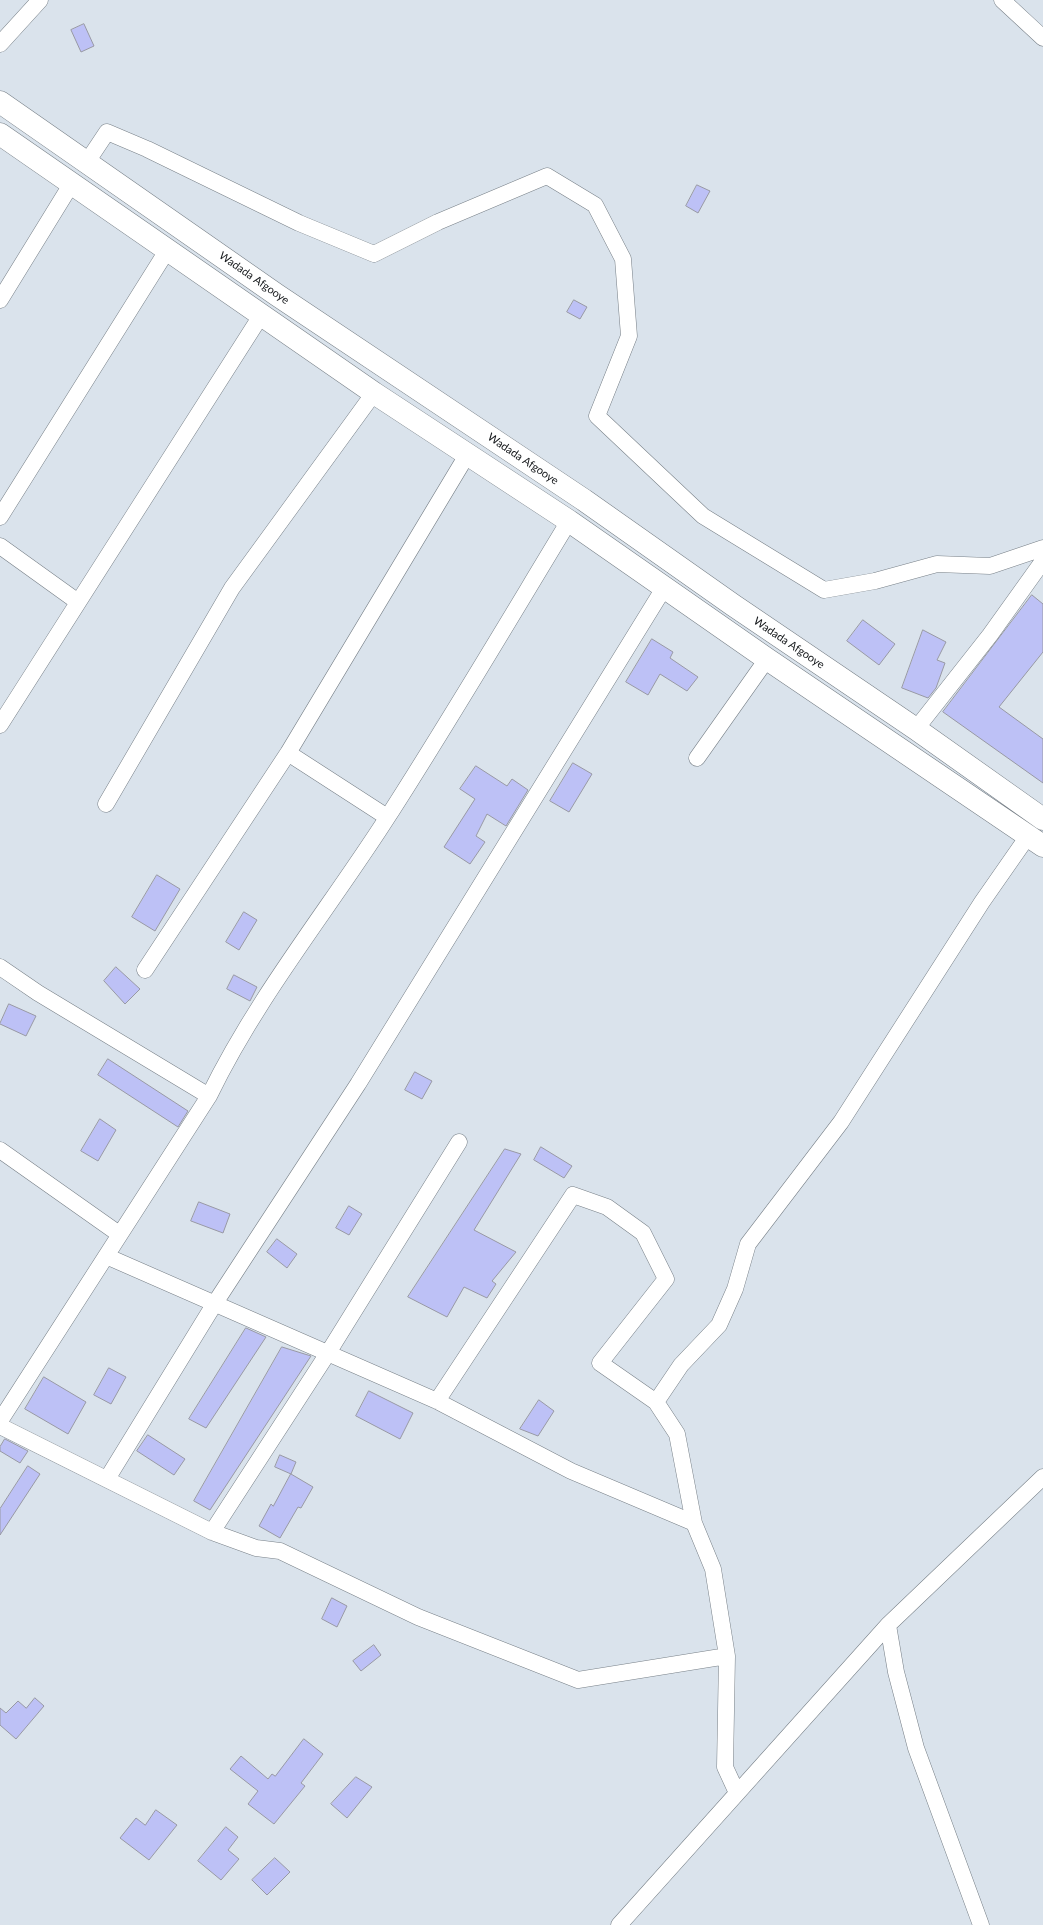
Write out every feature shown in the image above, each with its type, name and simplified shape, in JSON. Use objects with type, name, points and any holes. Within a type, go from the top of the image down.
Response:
[{"type":"highway","name":"Wadada Afgooye","points":[[0,102],[270,290],[577,495],[733,605],[916,729],[1043,819]]},
{"type":"highway","points":[[0,134],[374,393],[466,455],[569,521],[767,659],[1036,841]]},
{"type":"street","points":[[0,44],[40,0]]},
{"type":"street","points":[[1002,0],[1043,38]]},
{"type":"street","points":[[87,162],[107,132],[147,149],[299,223],[374,254],[438,222],[547,176],[596,205],[623,259],[630,336],[597,416],[703,516],[824,590],[875,581],[937,564],[990,566],[1043,548]]},
{"type":"street","points":[[0,300],[72,183]]},
{"type":"street","points":[[0,517],[168,249]]},
{"type":"street","points":[[0,725],[262,314]]},
{"type":"street","points":[[106,804],[232,588],[374,393]]},
{"type":"street","points":[[145,970],[288,753],[466,455]]},
{"type":"street","points":[[0,1421],[209,1096],[222,1069],[272,989],[387,817],[569,521]]},
{"type":"street","points":[[0,546],[78,602]]},
{"type":"street","points":[[916,729],[990,635],[1043,561]]},
{"type":"street","points":[[107,1480],[216,1303],[358,1084],[664,588]]},
{"type":"street","points":[[697,758],[767,659]]},
{"type":"street","points":[[288,753],[387,817]]},
{"type":"street","points":[[656,1402],[681,1365],[719,1325],[735,1289],[748,1244],[841,1122],[982,902],[1036,841]]},
{"type":"street","points":[[0,967],[38,993],[209,1096]]},
{"type":"street","points":[[212,1532],[328,1353],[459,1142]]},
{"type":"street","points":[[0,1150],[119,1234]]},
{"type":"street","points":[[437,1401],[573,1195],[607,1207],[642,1233],[666,1279],[600,1363],[656,1402],[677,1434],[694,1523],[713,1569],[727,1656],[725,1768],[737,1793]]},
{"type":"street","points":[[106,1256],[437,1401],[571,1472],[694,1523]]},
{"type":"street","points":[[0,1426],[212,1532],[256,1548],[280,1551],[418,1617],[578,1680],[727,1656]]},
{"type":"street","points":[[619,1925],[888,1625],[1043,1477]]},
{"type":"street","points":[[888,1625],[896,1672],[916,1748],[980,1925]]},
{"type":"building","points":[[84,24],[94,46],[81,52],[71,30]]},
{"type":"building","points":[[697,185],[710,191],[698,213],[686,206]]},
{"type":"building","points":[[574,300],[587,307],[580,319],[567,312]]},
{"type":"building","points":[[1032,595],[1043,604],[1043,652],[999,707],[1043,739],[1043,783],[943,712]]},
{"type":"building","points":[[863,620],[895,644],[879,665],[847,641]]},
{"type":"building","points":[[923,630],[946,642],[937,660],[945,663],[936,688],[928,698],[902,688]]},
{"type":"building","points":[[652,639],[673,652],[670,658],[698,677],[687,691],[660,674],[648,695],[626,682]]},
{"type":"building","points":[[573,763],[592,774],[569,812],[550,801]]},
{"type":"building","points":[[476,766],[507,786],[512,779],[528,790],[506,826],[487,814],[476,836],[485,842],[470,864],[444,847],[475,799],[460,789]]},
{"type":"building","points":[[157,875],[180,889],[155,931],[132,917]]},
{"type":"building","points":[[244,912],[257,920],[239,950],[226,942]]},
{"type":"building","points":[[116,967],[140,989],[125,1004],[104,981]]},
{"type":"building","points":[[234,975],[257,987],[250,1001],[227,989]]},
{"type":"building","points":[[9,1004],[36,1016],[26,1036],[0,1024]]},
{"type":"building","points":[[108,1059],[188,1111],[178,1127],[98,1075]]},
{"type":"building","points":[[415,1072],[432,1081],[422,1099],[405,1090]]},
{"type":"building","points":[[100,1119],[116,1130],[98,1161],[81,1151]]},
{"type":"building","points":[[541,1147],[572,1166],[564,1178],[534,1160]]},
{"type":"building","points":[[505,1149],[521,1154],[474,1230],[516,1252],[492,1281],[496,1284],[487,1298],[464,1287],[447,1317],[408,1297]]},
{"type":"building","points":[[199,1202],[230,1214],[223,1233],[191,1221]]},
{"type":"building","points":[[349,1206],[362,1214],[349,1235],[336,1228]]},
{"type":"building","points":[[277,1239],[297,1254],[287,1268],[267,1252]]},
{"type":"building","points":[[246,1328],[266,1337],[206,1428],[189,1419]]},
{"type":"building","points":[[282,1347],[311,1356],[210,1510],[194,1501]]},
{"type":"building","points":[[109,1368],[126,1377],[111,1404],[94,1395]]},
{"type":"building","points":[[44,1377],[86,1402],[68,1434],[25,1409]]},
{"type":"building","points":[[369,1391],[413,1413],[400,1439],[356,1416]]},
{"type":"building","points":[[539,1400],[554,1411],[538,1436],[520,1429]]},
{"type":"building","points":[[148,1435],[185,1459],[174,1475],[137,1451]]},
{"type":"building","points":[[5,1439],[28,1451],[20,1463],[0,1451],[0,1447]]},
{"type":"building","points":[[280,1455],[296,1462],[291,1474],[275,1467]]},
{"type":"building","points":[[28,1466],[40,1474],[0,1535],[0,1509]]},
{"type":"building","points":[[291,1474],[313,1487],[301,1508],[298,1507],[280,1538],[259,1526],[271,1504],[273,1506]]},
{"type":"building","points":[[332,1598],[347,1606],[337,1627],[322,1619]]},
{"type":"building","points":[[374,1645],[381,1655],[361,1671],[353,1661]]},
{"type":"building","points":[[35,1698],[44,1706],[16,1739],[0,1725],[0,1708],[6,1713],[18,1701],[26,1708]]},
{"type":"building","points":[[304,1739],[323,1754],[301,1783],[305,1786],[274,1824],[248,1804],[258,1791],[230,1769],[241,1756],[268,1779],[272,1774],[275,1776]]},
{"type":"building","points":[[356,1777],[372,1787],[347,1818],[331,1804]]},
{"type":"building","points":[[156,1810],[177,1825],[149,1860],[120,1838],[136,1818],[145,1825]]},
{"type":"building","points":[[226,1827],[238,1837],[228,1850],[239,1859],[221,1880],[198,1861]]},
{"type":"building","points":[[275,1858],[290,1872],[267,1895],[252,1880]]}]
